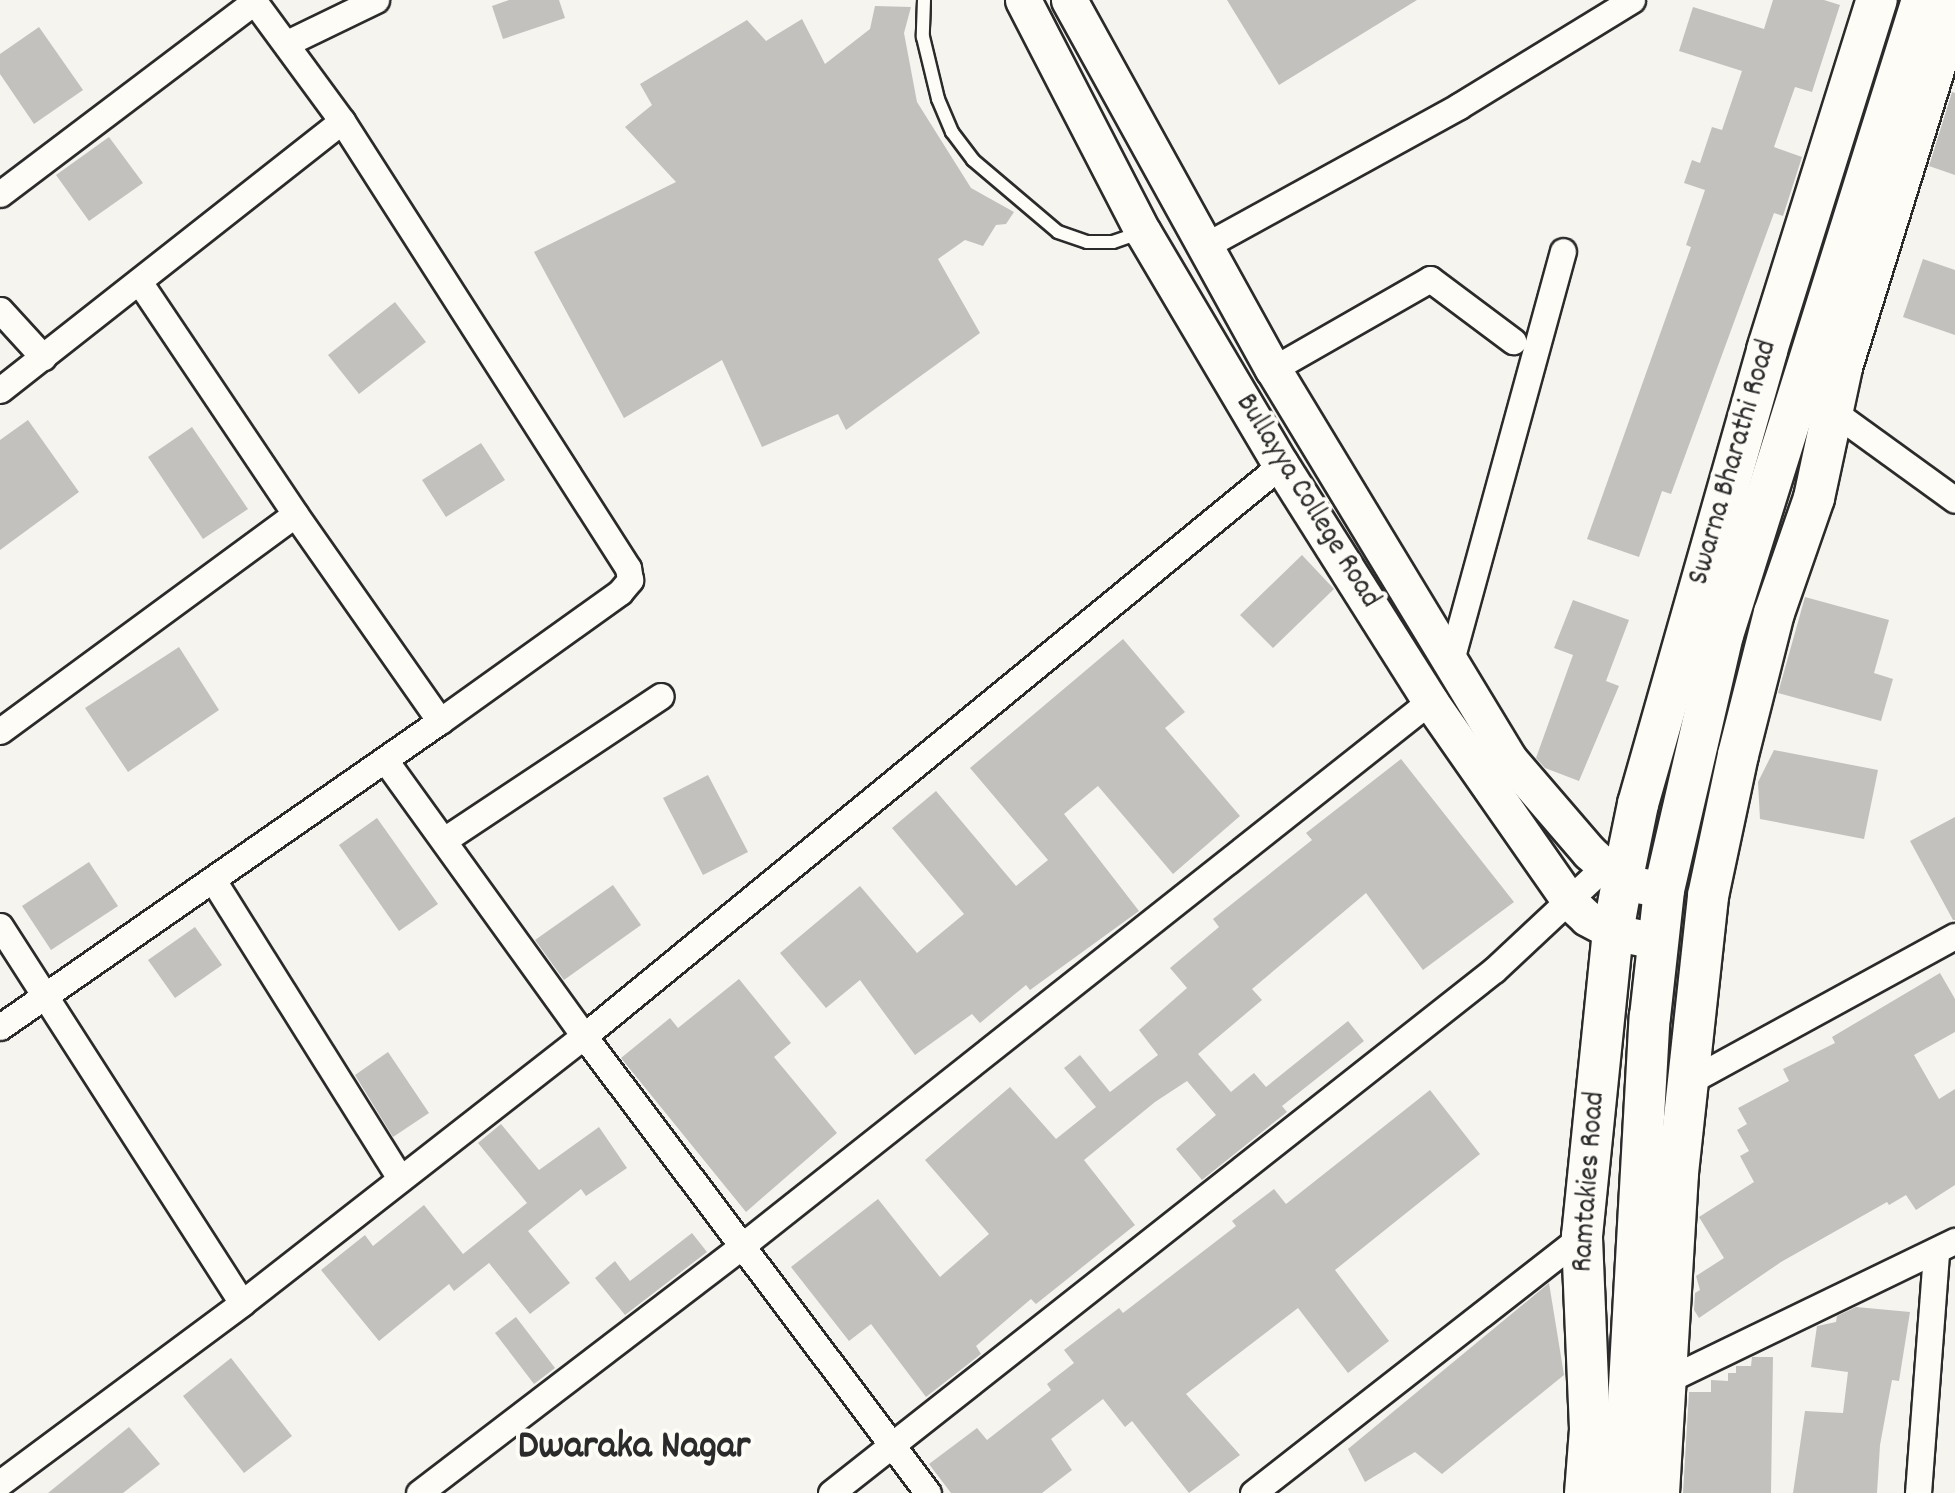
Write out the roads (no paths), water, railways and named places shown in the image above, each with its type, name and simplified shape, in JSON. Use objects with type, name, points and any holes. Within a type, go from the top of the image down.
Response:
[{"type":"main road","name":"Bullayya College Road","points":[[1022,0],[1143,232],[1281,465],[1430,701],[1570,902],[1587,918],[1613,932],[1656,942]]},
{"type":"main road","name":"Bullayya College Road","points":[[1070,0],[1273,369],[1450,664],[1510,758],[1614,874]]},
{"type":"main road","name":"Swarna Bharathi Road","points":[[1613,932],[1614,874],[1638,804],[1762,368],[1877,0]]},
{"type":"main road","points":[[1623,1493],[1656,942],[1664,890],[1723,635],[1922,0]]},
{"type":"main road","points":[[1659,1493],[1678,1173],[1700,942],[1738,755],[1835,412],[1842,367],[1955,1]]},
{"type":"main road","points":[[1614,874],[1664,890]]},
{"type":"main road","name":"Ramtakies Road","points":[[1585,1493],[1590,1429],[1582,1236],[1613,932]]},
{"type":"street","points":[[287,43],[376,0]]},
{"type":"street","points":[[1204,247],[1460,106],[1632,0]]},
{"type":"street","points":[[0,194],[253,1],[342,121],[628,568],[630,580],[620,592],[440,721],[0,1027]]},
{"type":"street","points":[[0,390],[342,121]]},
{"type":"street","points":[[1450,664],[1563,251]]},
{"type":"street","points":[[1273,369],[1430,280],[1512,342]]},
{"type":"street","points":[[140,282],[440,721]]},
{"type":"street","points":[[0,310],[43,357]]},
{"type":"street","points":[[1835,412],[1955,500]]},
{"type":"street","points":[[0,1484],[242,1303],[584,1036],[1281,465]]},
{"type":"street","points":[[0,731],[296,514]]},
{"type":"street","points":[[444,840],[661,696]]},
{"type":"street","points":[[419,1493],[743,1245],[1430,701]]},
{"type":"street","points":[[385,760],[584,1036],[928,1493]]},
{"type":"street","points":[[830,1493],[1417,1032],[1570,902],[1614,874]]},
{"type":"street","points":[[213,880],[400,1178]]},
{"type":"street","points":[[0,926],[242,1303]]},
{"type":"street","points":[[1688,1082],[1955,936]]},
{"type":"street","points":[[1253,1493],[1582,1236]]},
{"type":"street","points":[[1667,1380],[1946,1246],[1944,1355],[1918,1493]]},
{"type":"lane","points":[[924,0],[923,37],[938,99],[952,132],[973,160],[1058,232],[1088,242],[1113,242],[1143,232]]},
{"type":"district","name":"Dwaraka Nagar","points":[[634,1449]]}]
